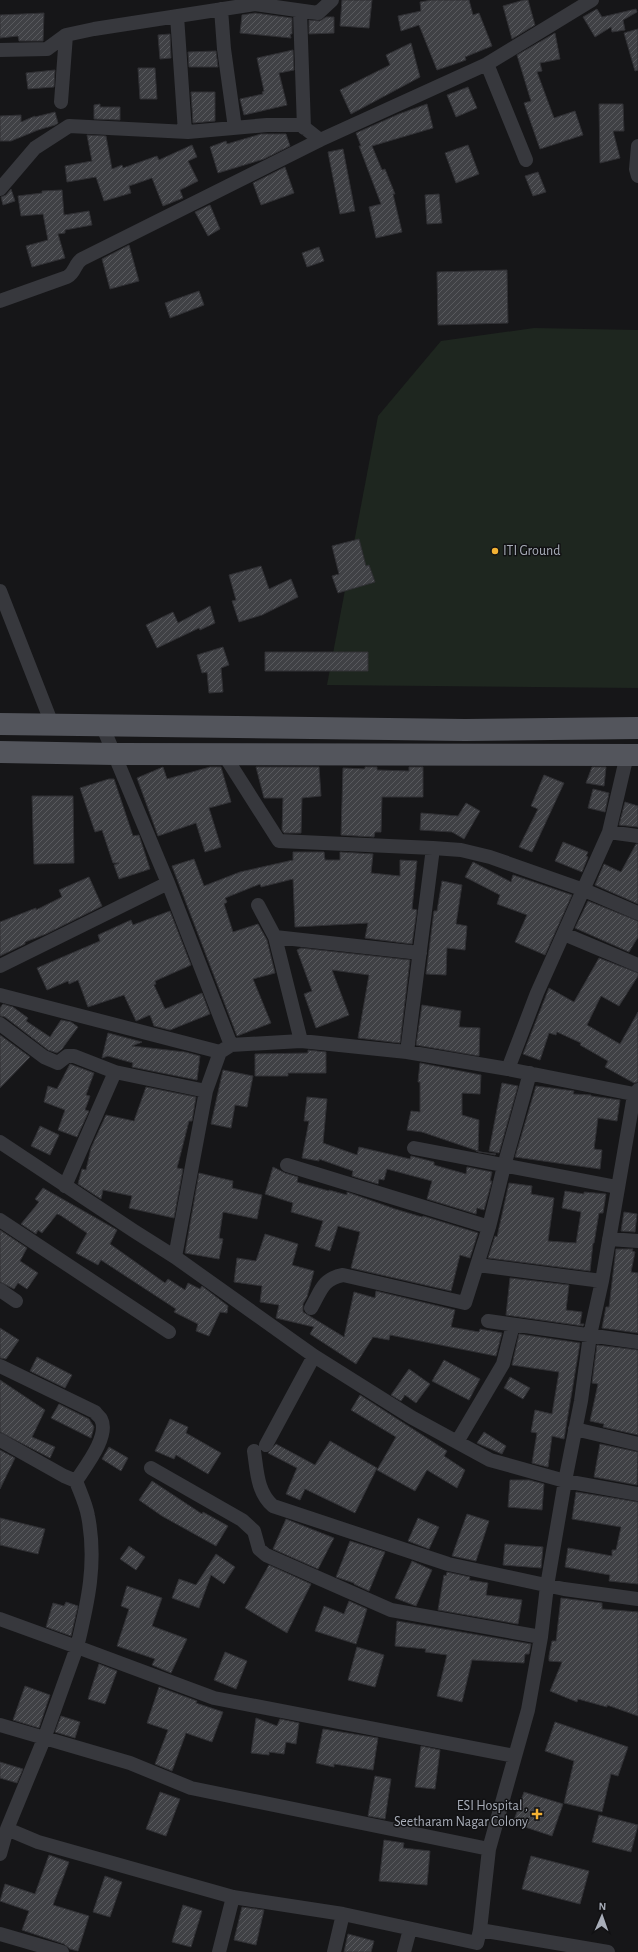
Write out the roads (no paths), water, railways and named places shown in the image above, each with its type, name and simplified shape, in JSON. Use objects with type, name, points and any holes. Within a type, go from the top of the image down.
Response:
[{"type":"main road","points":[[0,724],[465,730],[638,728]]},
{"type":"main road","points":[[0,752],[114,754],[223,753],[633,755]]},
{"type":"street","points":[[0,50],[47,49],[66,35],[177,16],[224,6],[254,4],[318,13],[332,0]]},
{"type":"street","points":[[0,301],[67,277],[74,273],[78,262],[82,259],[320,140],[487,64],[592,0]]},
{"type":"street","points":[[224,6],[224,49],[235,128]]},
{"type":"street","points":[[300,11],[304,128]]},
{"type":"street","points":[[177,16],[185,132]]},
{"type":"street","points":[[61,102],[66,35]]},
{"type":"street","points":[[487,64],[526,160]]},
{"type":"street","points":[[0,189],[35,148],[69,126],[185,132],[301,125],[320,140]]},
{"type":"street","points":[[638,146],[636,169],[638,176]]},
{"type":"street","points":[[0,592],[52,724]]},
{"type":"street","points":[[102,725],[168,883],[225,1049],[206,1092],[175,1257]]},
{"type":"street","points":[[223,753],[279,841],[433,848],[478,852],[584,890],[638,912]]},
{"type":"street","points":[[508,1069],[537,994],[609,832],[633,755]]},
{"type":"street","points":[[609,832],[638,836]]},
{"type":"street","points":[[407,1052],[433,848]]},
{"type":"street","points":[[0,966],[168,883]]},
{"type":"street","points":[[258,905],[275,937],[301,1041]]},
{"type":"street","points":[[564,934],[638,965]]},
{"type":"street","points":[[275,937],[420,953]]},
{"type":"street","points":[[0,995],[225,1049],[301,1041],[407,1052],[637,1093],[617,1187],[602,1281],[590,1335],[581,1401],[565,1481],[547,1586],[541,1638],[528,1710],[489,1849],[478,1942]]},
{"type":"street","points":[[0,1024],[44,1057],[58,1063],[67,1056],[74,1056],[115,1072],[206,1092]]},
{"type":"street","points":[[65,1186],[115,1072]]},
{"type":"street","points":[[311,1308],[324,1284],[331,1277],[343,1275],[466,1303],[489,1227],[530,1073]]},
{"type":"street","points":[[0,1142],[175,1257],[314,1356],[411,1417],[490,1460],[565,1481],[638,1494]]},
{"type":"street","points":[[414,1148],[617,1187]]},
{"type":"street","points":[[287,1165],[489,1227]]},
{"type":"street","points":[[0,1220],[169,1332]]},
{"type":"street","points":[[609,1239],[638,1241]]},
{"type":"street","points":[[478,1265],[602,1281]]},
{"type":"street","points":[[0,1290],[16,1301]]},
{"type":"street","points":[[488,1321],[638,1342]]},
{"type":"street","points":[[457,1442],[503,1364],[513,1325]]},
{"type":"street","points":[[314,1356],[260,1448],[259,1483],[265,1498],[273,1506],[448,1564],[547,1586],[638,1599]]},
{"type":"street","points":[[0,1366],[95,1412],[101,1420],[103,1433],[100,1441],[76,1481]]},
{"type":"street","points":[[575,1429],[638,1444]]},
{"type":"street","points":[[0,1440],[64,1476],[76,1481],[88,1514],[93,1550],[89,1598],[77,1647],[44,1739],[7,1829],[0,1854]]},
{"type":"street","points":[[151,1468],[242,1520],[254,1531],[259,1549],[266,1555],[391,1610],[541,1638]]},
{"type":"street","points":[[0,1619],[214,1698],[515,1756]]},
{"type":"street","points":[[0,1725],[130,1763],[191,1788],[489,1849]]},
{"type":"street","points":[[7,1829],[38,1842],[233,1897],[343,1914],[478,1942],[608,1952]]},
{"type":"street","points":[[219,1952],[233,1897]]},
{"type":"street","points":[[334,1952],[343,1914]]},
{"type":"street","points":[[404,1952],[410,1929]]},
{"type":"street","points":[[0,1934],[62,1952]]},
{"type":"place","name":"ITI Ground","points":[[495,551]]},
{"type":"place","name":"ESI Hospital , Seetharam Nagar Colony","points":[[537,1814]]}]
